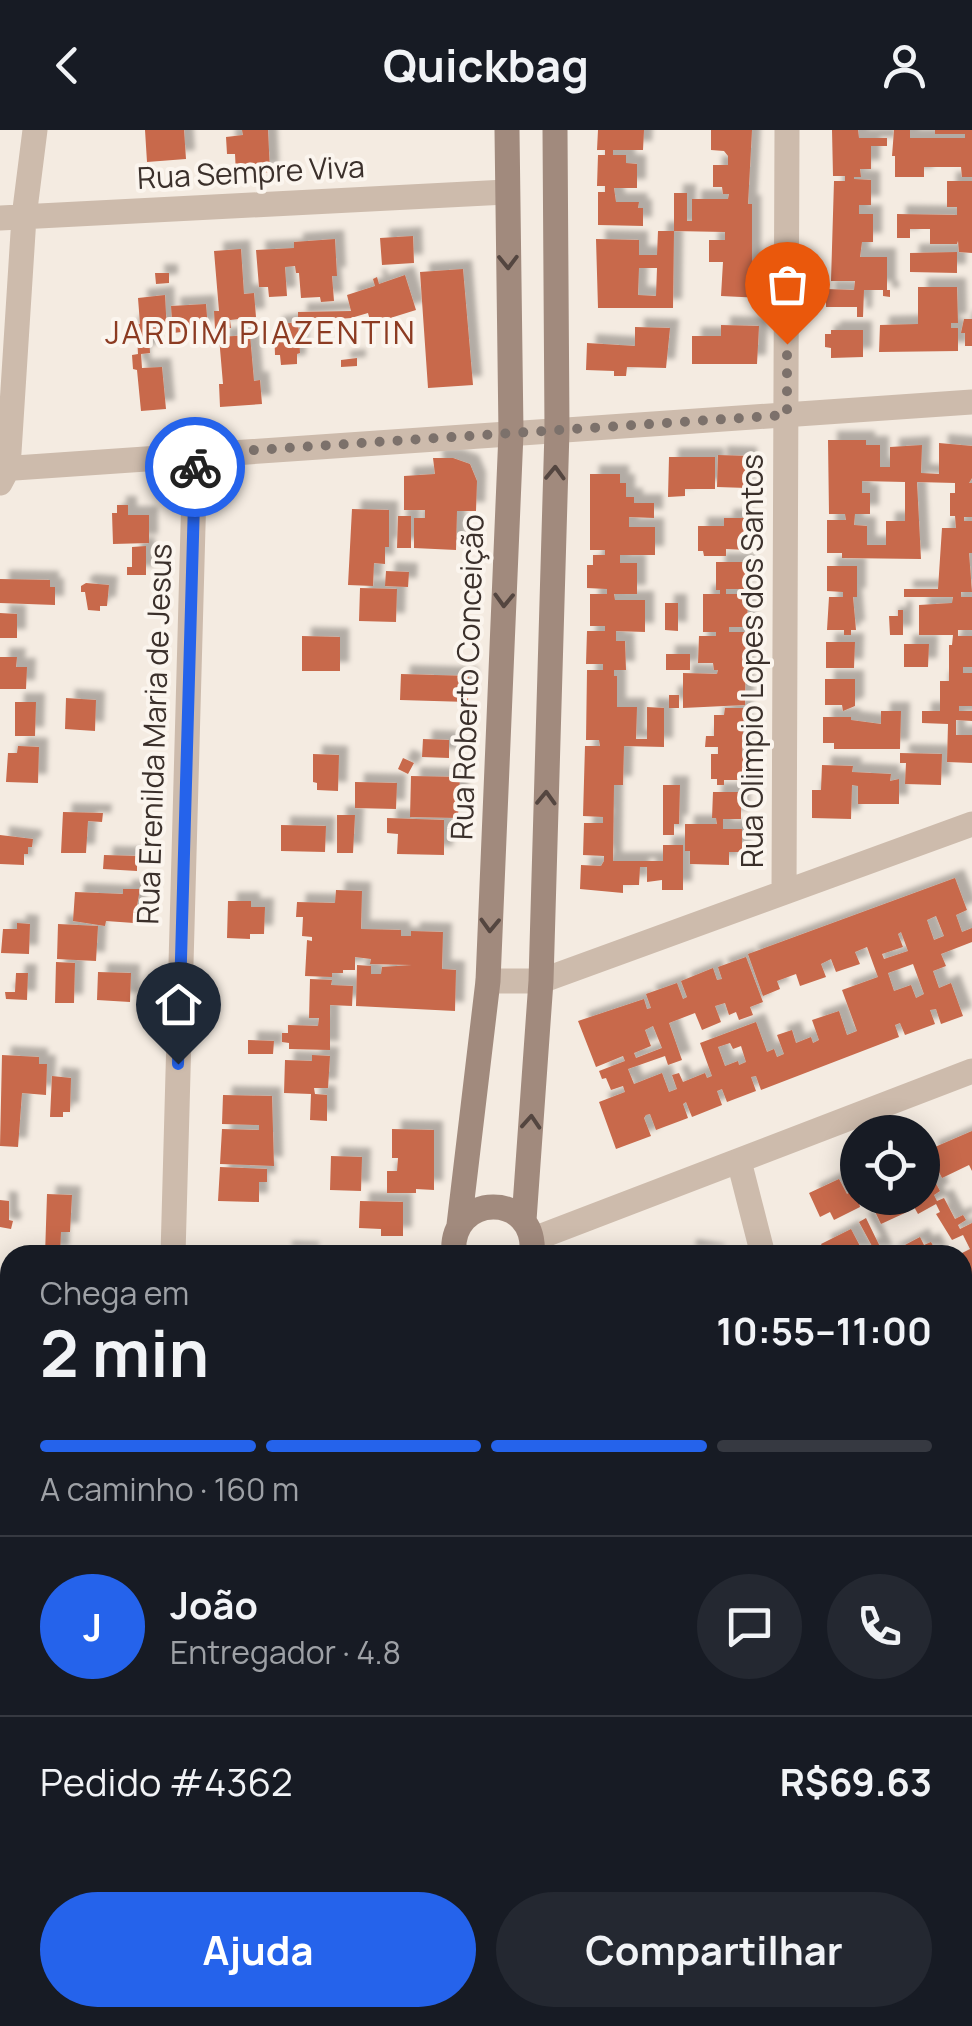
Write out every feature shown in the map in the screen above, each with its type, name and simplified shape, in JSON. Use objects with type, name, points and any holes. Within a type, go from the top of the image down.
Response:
[{"type":"street","points":[[34,130],[12,218],[3,473],[195,454],[972,402]]},
{"type":"street","name":"Rua Roberto Conceição","points":[[453,1245],[488,981],[512,433],[508,130]]},
{"type":"street","points":[[530,1238],[557,430],[554,130]]},
{"type":"street","name":"Rua Olimpio Lopes dos Santos","points":[[784,892],[787,130]]},
{"type":"street","name":"Rua Sempre Viva","points":[[12,218],[506,192]]},
{"type":"street","name":"Rua Erenilda Maria de Jesus","points":[[172,1245],[195,454]]},
{"type":"street","points":[[488,981],[541,980],[972,824]]},
{"type":"street","points":[[530,1238],[972,1071]]},
{"type":"street","points":[[739,1161],[760,1245]]},
{"type":"street","points":[[453,1245],[470,1214],[486,1206],[505,1207],[530,1238]]},
{"type":"building","points":[[145,130],[184,130],[186,159],[147,162]]},
{"type":"building","points":[[242,130],[268,130],[270,172],[236,175],[235,154],[227,154],[226,137],[243,135]]},
{"type":"building","points":[[598,130],[644,130],[643,150],[613,150],[613,155],[626,155],[626,163],[637,164],[637,188],[614,188],[616,202],[639,202],[643,226],[598,225],[598,192],[605,192],[605,186],[597,186],[598,155],[605,155],[605,150],[597,150]]},
{"type":"building","points":[[711,130],[752,130],[748,204],[752,204],[752,270],[763,270],[762,298],[721,296],[723,262],[709,262],[709,240],[725,240],[725,232],[674,231],[674,193],[687,193],[687,221],[692,221],[692,199],[728,199],[729,194],[723,194],[722,187],[713,187],[713,165],[728,165],[728,156],[724,151],[711,150]]},
{"type":"building","points":[[832,130],[858,130],[859,138],[887,138],[887,146],[871,146],[871,169],[860,169],[861,177],[854,177],[871,180],[871,205],[859,205],[859,214],[873,214],[873,242],[862,242],[860,257],[887,257],[890,290],[890,297],[883,296],[883,290],[864,290],[863,317],[857,317],[857,307],[826,307],[826,289],[854,290],[855,281],[831,281],[834,181],[845,181],[845,176],[833,176]]},
{"type":"building","points":[[894,130],[910,130],[910,138],[965,138],[965,134],[935,134],[935,130],[972,130],[972,177],[962,177],[961,167],[924,167],[924,177],[895,177]]},
{"type":"building","points":[[947,181],[972,181],[972,253],[959,252],[958,241],[930,244],[930,229],[910,229],[910,238],[897,238],[897,214],[957,215],[957,207],[947,207]]},
{"type":"building","points":[[658,231],[674,231],[673,308],[598,308],[596,239],[639,240],[639,255],[657,255]],"holes":[[[639,268],[657,268],[656,296],[638,295]]]},
{"type":"building","points":[[413,236],[414,263],[382,265],[380,238]]},
{"type":"building","points":[[335,239],[334,301],[301,298],[295,266],[285,267],[287,296],[269,297],[268,287],[259,287],[256,250],[294,248],[294,242]]},
{"type":"building","points":[[241,249],[244,294],[254,293],[256,317],[230,320],[231,328],[215,329],[214,311],[219,311],[214,251]]},
{"type":"building","points":[[957,252],[957,273],[910,272],[910,253]]},
{"type":"building","points":[[463,269],[473,385],[428,388],[420,272]]},
{"type":"building","points":[[155,273],[169,273],[169,283],[156,284]]},
{"type":"building","points":[[405,275],[416,310],[371,324],[368,313],[298,322],[298,312],[351,311],[347,295],[375,286],[373,279],[377,277],[379,284]]},
{"type":"building","points":[[918,287],[957,287],[958,323],[951,323],[951,328],[958,328],[958,351],[879,352],[880,325],[918,324]]},
{"type":"building","points":[[165,295],[167,333],[149,335],[150,353],[141,354],[142,368],[162,367],[166,409],[141,411],[132,355],[138,354],[137,336],[130,336],[129,325],[140,324],[138,298]]},
{"type":"building","points":[[206,304],[208,329],[173,333],[171,306]]},
{"type":"building","points":[[964,319],[972,319],[972,346],[965,346],[965,333],[961,333]]},
{"type":"building","points":[[298,322],[297,364],[281,365],[280,355],[275,355],[274,325]]},
{"type":"building","points":[[721,325],[759,326],[757,364],[692,364],[692,336],[721,336]]},
{"type":"building","points":[[635,327],[670,328],[666,368],[627,367],[626,376],[614,376],[614,371],[586,370],[587,343],[635,346]]},
{"type":"building","points":[[831,330],[863,330],[863,357],[831,358],[831,348],[825,347],[825,334],[831,334]]},
{"type":"building","points":[[250,335],[254,381],[260,380],[262,404],[220,407],[219,384],[223,384],[219,337]]},
{"type":"building","points":[[357,358],[357,366],[341,367],[341,360]]},
{"type":"building","points":[[828,440],[866,440],[866,445],[880,445],[880,467],[890,467],[890,447],[922,445],[921,473],[939,474],[939,443],[972,446],[972,517],[964,517],[964,521],[972,521],[972,592],[961,592],[961,597],[972,597],[972,630],[958,630],[958,636],[972,636],[972,667],[963,667],[963,673],[972,673],[972,706],[959,706],[959,711],[972,711],[972,721],[956,720],[956,735],[972,735],[972,763],[947,762],[948,724],[922,723],[922,711],[940,711],[940,681],[949,681],[949,645],[953,635],[919,635],[919,605],[952,603],[953,597],[904,597],[904,589],[938,589],[942,528],[956,528],[955,516],[950,516],[950,493],[955,493],[955,483],[917,482],[921,559],[842,558],[842,553],[827,553],[827,520],[846,520],[845,514],[829,514]],"holes":[[[862,481],[905,482],[905,521],[886,521],[886,545],[867,545],[867,526],[854,525],[855,514],[870,514],[870,493],[862,493]]]},
{"type":"building","points":[[718,455],[748,456],[747,488],[717,487]]},
{"type":"building","points":[[669,457],[715,457],[715,489],[685,489],[685,496],[668,497]]},
{"type":"building","points":[[433,458],[453,458],[470,464],[477,481],[476,511],[457,511],[456,550],[414,548],[414,518],[425,518],[425,510],[404,510],[404,476],[435,474]]},
{"type":"building","points":[[590,474],[620,474],[620,483],[626,483],[626,497],[634,497],[634,503],[654,503],[654,518],[629,517],[629,527],[655,527],[655,555],[620,555],[620,563],[637,563],[637,594],[614,594],[615,600],[645,600],[645,632],[616,631],[616,641],[625,641],[626,670],[614,670],[614,676],[617,707],[637,707],[636,739],[647,739],[647,707],[664,708],[664,747],[624,746],[623,785],[614,785],[613,861],[663,861],[663,845],[683,845],[683,890],[662,890],[662,880],[647,882],[647,867],[640,867],[639,885],[623,885],[623,893],[580,889],[581,865],[601,866],[604,861],[604,856],[583,855],[584,823],[603,823],[603,817],[583,816],[585,746],[600,746],[599,740],[586,740],[587,670],[603,670],[603,664],[586,664],[587,631],[605,631],[605,626],[590,626],[590,594],[607,594],[607,589],[587,588],[587,565],[593,565],[593,555],[605,555],[605,550],[590,550]]},
{"type":"building","points":[[117,505],[128,505],[128,515],[149,515],[149,543],[113,544],[112,513],[117,513]]},
{"type":"building","points":[[352,509],[389,510],[389,547],[385,547],[385,564],[374,563],[373,586],[348,585]]},
{"type":"building","points":[[398,516],[411,516],[411,548],[397,548]]},
{"type":"building","points":[[724,518],[747,518],[747,550],[726,549],[726,556],[704,556],[703,551],[698,551],[698,526],[724,526]]},
{"type":"building","points":[[146,546],[146,575],[127,575],[127,567],[132,567],[132,547]]},
{"type":"building","points":[[716,562],[747,562],[747,589],[726,589],[726,594],[748,594],[747,627],[729,627],[729,632],[746,632],[745,705],[683,708],[683,673],[717,674],[718,670],[714,670],[713,663],[698,663],[699,636],[716,636],[716,632],[703,632],[703,594],[720,594],[716,590]]},
{"type":"building","points":[[827,566],[857,566],[857,597],[853,597],[856,630],[851,630],[851,635],[844,635],[844,630],[827,630],[829,597],[843,597],[843,592],[827,591]]},
{"type":"building","points":[[386,571],[409,572],[408,587],[385,586]]},
{"type":"building","points":[[0,579],[50,580],[50,587],[55,587],[55,605],[0,603]]},
{"type":"building","points":[[86,583],[109,585],[107,606],[100,606],[100,611],[88,610],[85,592],[81,592]]},
{"type":"building","points":[[360,588],[397,589],[396,622],[359,621]]},
{"type":"building","points":[[665,603],[678,603],[678,631],[665,630]]},
{"type":"building","points":[[898,610],[903,610],[903,635],[890,635],[889,616],[898,616]]},
{"type":"building","points":[[0,613],[17,614],[17,638],[0,638]]},
{"type":"building","points":[[302,636],[340,637],[340,671],[302,671]]},
{"type":"building","points":[[826,642],[855,642],[854,668],[826,668]]},
{"type":"building","points":[[904,644],[929,644],[928,667],[904,667]]},
{"type":"building","points":[[666,654],[690,654],[690,670],[666,670]]},
{"type":"building","points":[[0,657],[17,657],[16,667],[27,667],[26,689],[0,689]]},
{"type":"building","points":[[401,674],[469,676],[468,702],[400,700]]},
{"type":"building","points":[[825,679],[855,679],[855,706],[843,711],[842,705],[825,705]]},
{"type":"building","points":[[669,695],[679,695],[679,708],[669,708]]},
{"type":"building","points":[[66,698],[96,700],[95,731],[65,729]]},
{"type":"building","points":[[15,702],[36,702],[35,736],[15,736]]},
{"type":"building","points":[[725,708],[744,708],[745,780],[724,780],[724,785],[717,785],[717,779],[711,779],[711,754],[718,754],[718,747],[705,747],[706,736],[714,736],[714,715],[724,715]]},
{"type":"building","points":[[881,711],[901,711],[900,749],[834,749],[834,743],[823,743],[823,717],[851,717],[881,724]]},
{"type":"building","points":[[423,739],[449,740],[449,758],[422,757]]},
{"type":"building","points":[[18,746],[39,747],[38,783],[6,782],[8,753],[17,753]]},
{"type":"building","points":[[900,753],[942,754],[941,785],[905,784],[906,763],[900,763]]},
{"type":"building","points":[[313,754],[339,755],[338,791],[317,790],[317,783],[313,782]]},
{"type":"building","points":[[403,758],[414,763],[408,774],[398,769]]},
{"type":"building","points":[[822,765],[853,766],[852,772],[891,774],[890,781],[899,779],[899,804],[858,804],[858,786],[852,785],[851,819],[812,818],[812,790],[821,790]]},
{"type":"building","points":[[411,776],[460,777],[458,818],[410,817]]},
{"type":"building","points":[[355,782],[397,783],[396,809],[355,808]]},
{"type":"building","points":[[663,785],[680,785],[679,824],[674,824],[674,835],[663,835]]},
{"type":"building","points":[[713,792],[741,792],[741,819],[723,819],[723,829],[742,829],[742,852],[729,852],[729,865],[690,864],[690,851],[685,851],[685,824],[717,824],[716,818],[712,818]]},
{"type":"building","points":[[63,812],[103,813],[102,822],[88,821],[86,853],[61,853]]},
{"type":"building","points":[[337,815],[355,815],[353,853],[337,853]]},
{"type":"building","points":[[387,818],[444,820],[444,855],[397,854],[398,834],[387,833]]},
{"type":"building","points":[[281,825],[326,826],[325,852],[281,851]]},
{"type":"building","points":[[0,835],[33,839],[28,854],[24,854],[24,865],[0,864]]},
{"type":"building","points":[[104,855],[137,856],[137,871],[103,869]]},
{"type":"building","points":[[955,878],[967,910],[956,915],[962,932],[972,928],[972,942],[941,954],[946,966],[933,971],[939,988],[951,983],[963,1016],[941,1024],[936,1009],[930,1010],[935,1024],[905,1035],[900,1023],[895,1025],[899,1037],[761,1090],[756,1076],[751,1077],[756,1091],[727,1102],[722,1089],[717,1091],[722,1105],[692,1117],[686,1102],[683,1104],[688,1118],[656,1130],[650,1114],[646,1115],[651,1136],[616,1149],[599,1102],[625,1092],[623,1086],[611,1090],[599,1071],[625,1061],[623,1056],[596,1067],[578,1021],[644,999],[647,1009],[651,1008],[646,994],[677,983],[683,999],[687,997],[681,981],[713,968],[717,980],[722,979],[718,967],[746,957],[763,1002],[750,1007],[753,1015],[739,1020],[736,1012],[729,1015],[725,1003],[715,1006],[721,1022],[702,1030],[695,1013],[669,1023],[682,1060],[668,1065],[665,1056],[628,1069],[634,1084],[662,1073],[669,1092],[677,1089],[672,1075],[679,1073],[683,1082],[705,1073],[707,1078],[712,1076],[700,1043],[756,1022],[767,1052],[774,1049],[777,1057],[784,1054],[777,1035],[792,1030],[796,1043],[811,1037],[813,1043],[819,1040],[812,1020],[839,1011],[847,1035],[857,1031],[842,990],[878,977],[867,947],[855,952],[860,964],[836,972],[831,959],[821,964],[826,977],[800,986],[796,974],[777,981],[780,989],[763,996],[748,954]],"holes":[[[936,916],[944,936],[934,940],[927,920]],[[901,932],[908,951],[884,959],[882,954],[903,947],[898,934]],[[913,964],[924,994],[916,998],[911,985],[894,991],[888,973]],[[653,1026],[662,1048],[636,1058],[634,1053],[651,1046],[645,1030]],[[730,1043],[733,1049],[741,1046],[746,1062],[725,1066],[718,1047]]]},
{"type":"building","points":[[123,889],[140,889],[134,923],[106,921],[105,926],[73,921],[75,892],[123,894]]},
{"type":"building","points":[[336,890],[362,891],[361,929],[401,930],[401,936],[411,936],[411,931],[443,932],[442,969],[456,970],[455,1011],[356,1006],[357,965],[371,966],[371,974],[381,974],[382,967],[412,965],[370,964],[371,959],[355,957],[355,970],[332,973],[332,977],[305,976],[307,940],[312,941],[312,937],[302,936],[303,917],[296,917],[297,902],[335,903]]},
{"type":"building","points":[[228,901],[251,901],[251,907],[265,907],[264,934],[250,934],[250,939],[227,938]]},
{"type":"building","points":[[17,923],[30,924],[29,954],[1,953],[3,929],[17,929]]},
{"type":"building","points":[[58,924],[98,926],[96,961],[57,959]]},
{"type":"building","points":[[56,962],[75,963],[74,1003],[55,1003]]},
{"type":"building","points":[[98,972],[131,973],[130,1002],[97,1000]]},
{"type":"building","points":[[16,973],[28,973],[27,1000],[6,999],[5,992],[15,992]]},
{"type":"building","points":[[310,979],[353,986],[352,1006],[330,1005],[330,1050],[289,1049],[289,1043],[282,1042],[288,1025],[318,1026],[319,1018],[309,1018]]},
{"type":"building","points":[[248,1040],[274,1041],[273,1054],[248,1054]]},
{"type":"building","points":[[2,1055],[39,1057],[39,1064],[47,1064],[46,1095],[22,1093],[18,1147],[0,1146]]},
{"type":"building","points":[[312,1055],[330,1056],[328,1088],[314,1088],[315,1094],[327,1095],[327,1121],[310,1120],[311,1094],[284,1093],[285,1060],[312,1061]]},
{"type":"building","points":[[52,1076],[71,1078],[70,1112],[63,1112],[63,1117],[50,1117]]},
{"type":"building","points":[[223,1095],[272,1096],[274,1166],[220,1164],[222,1129],[259,1130],[259,1125],[222,1124]]},
{"type":"building","points":[[392,1129],[434,1130],[434,1190],[387,1193],[387,1171],[397,1171],[398,1158],[392,1158]]},
{"type":"building","points":[[972,1131],[972,1171],[969,1165],[942,1178],[940,1145]]},
{"type":"building","points":[[331,1156],[362,1157],[361,1191],[330,1190]]},
{"type":"building","points":[[220,1167],[267,1169],[267,1182],[259,1182],[259,1202],[218,1201]]},
{"type":"building","points":[[839,1179],[840,1215],[844,1215],[834,1220],[830,1212],[820,1217],[809,1193]]},
{"type":"building","points":[[47,1194],[72,1195],[70,1232],[61,1232],[60,1245],[45,1245]]},
{"type":"building","points":[[944,1198],[955,1219],[963,1215],[966,1220],[958,1225],[960,1229],[972,1223],[972,1245],[963,1235],[952,1240],[937,1215],[940,1215],[940,1200]]},
{"type":"building","points":[[0,1200],[9,1201],[11,1229],[0,1227]]},
{"type":"building","points":[[360,1201],[403,1202],[403,1236],[381,1236],[381,1229],[359,1228]]},
{"type":"building","points":[[877,1215],[900,1215],[881,1224]]},
{"type":"building","points":[[866,1218],[879,1245],[871,1245],[859,1222]]},
{"type":"building","points":[[851,1229],[859,1245],[821,1244]]},
{"type":"building","points":[[920,1237],[924,1245],[905,1245]]},
{"type":"way so far","points":[[195,467],[195,454],[787,415],[787,344]]},
{"type":"district","name":"JARDIM PIAZENTIN","points":[[261,333]]},
{"type":"route","points":[[178,1064],[195,467]]}]
